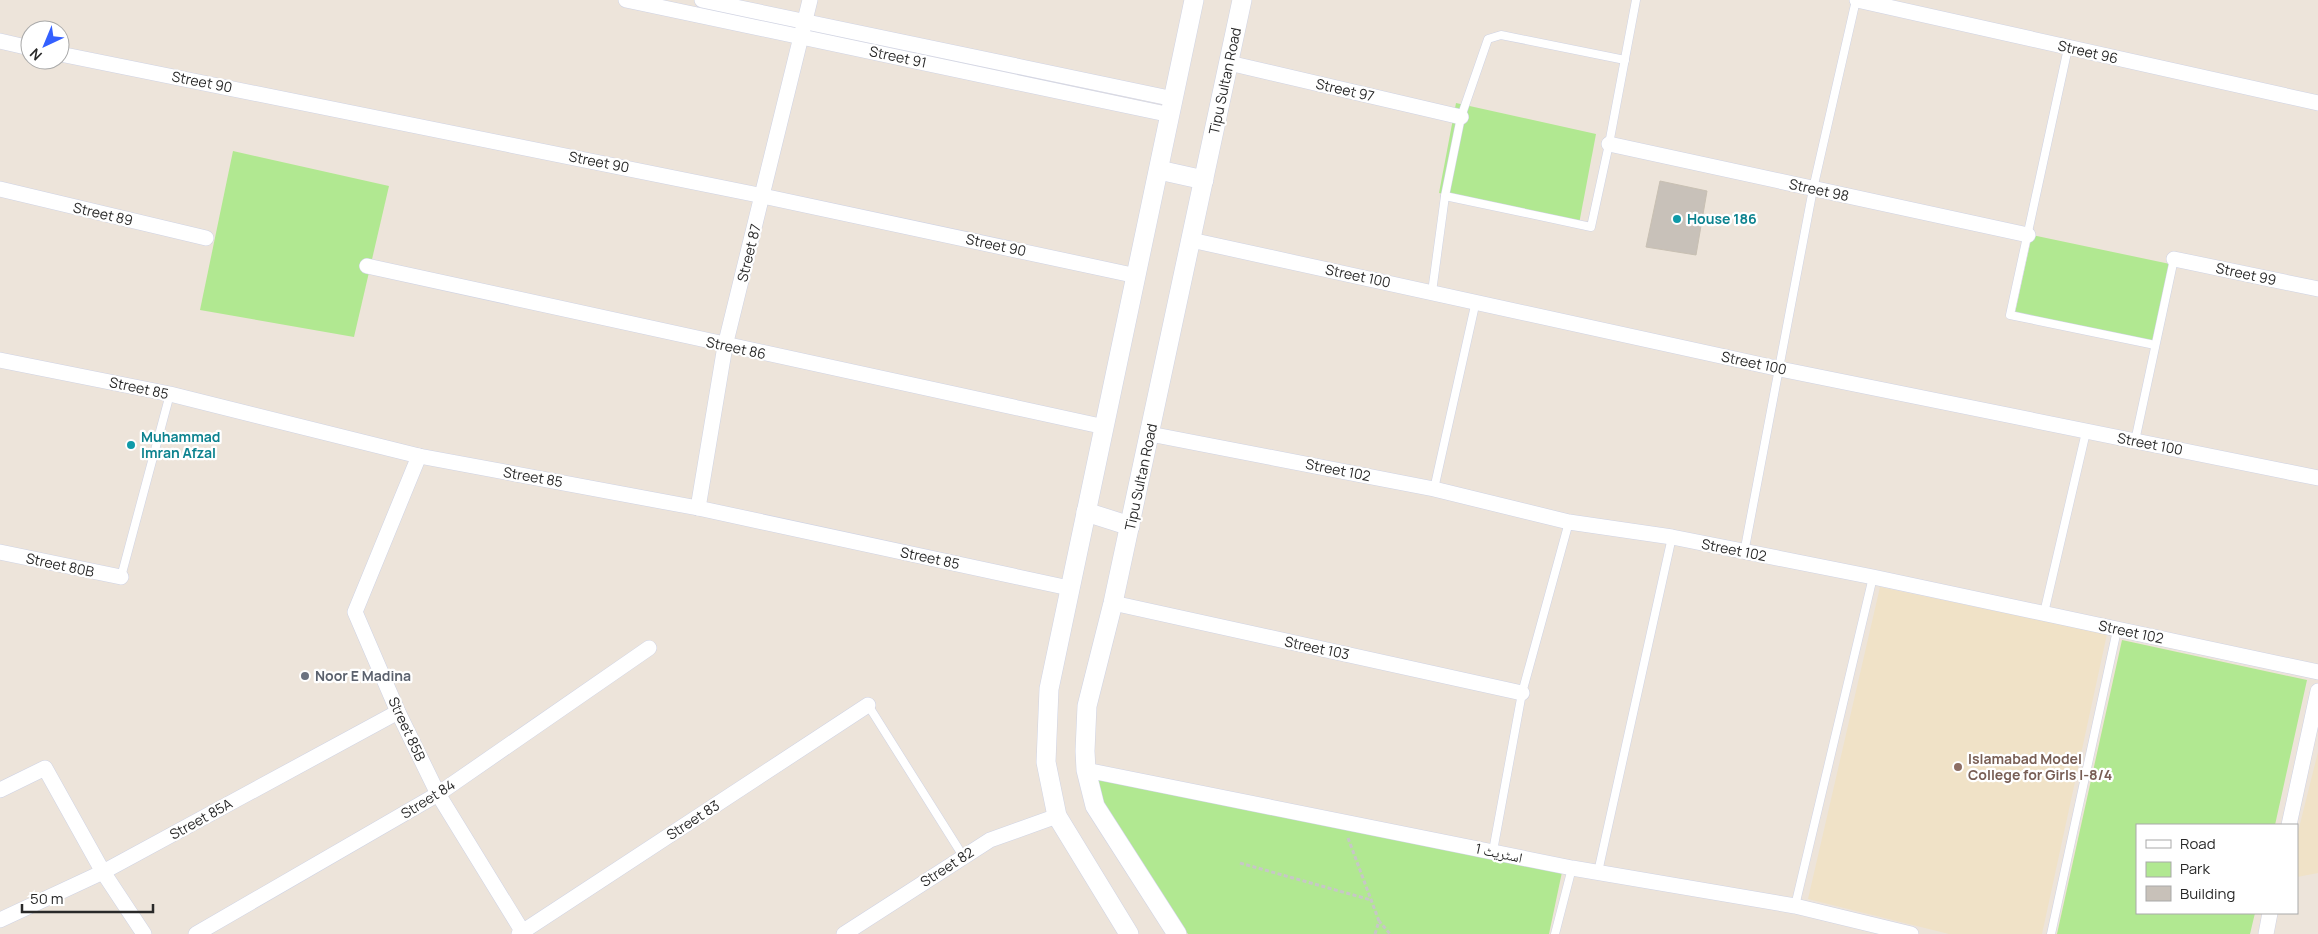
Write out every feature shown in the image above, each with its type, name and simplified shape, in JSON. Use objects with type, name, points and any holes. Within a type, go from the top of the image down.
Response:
[{"type":"street","name":"Street 91","points":[[626,0],[802,37],[1172,107]]},
{"type":"street","points":[[702,0],[806,22],[1172,107]]},
{"type":"street","name":"Street 87","points":[[698,508],[725,346],[810,0]]},
{"type":"street","points":[[1129,934],[1057,816],[1046,762],[1049,689],[1194,0]]},
{"type":"street","name":"Tipu Sultan Road","points":[[1177,934],[1095,806],[1086,770],[1087,706],[1130,526],[1242,0]]},
{"type":"street","name":"Street 96","points":[[1857,0],[2318,103]]},
{"type":"street","points":[[0,42],[20,46]]},
{"type":"street","name":"Street 90","points":[[70,56],[763,196],[1137,276]]},
{"type":"street","name":"Street 97","points":[[1229,63],[1461,117]]},
{"type":"street","name":"Street 98","points":[[1609,144],[2028,234]]},
{"type":"street","points":[[1159,170],[1204,180]]},
{"type":"street","name":"Street 89","points":[[0,189],[206,238]]},
{"type":"street","name":"Street 100","points":[[1191,240],[1780,369],[2318,478]]},
{"type":"street","name":"Street 99","points":[[2174,259],[2318,289]]},
{"type":"street","name":"Street 86","points":[[367,266],[725,346],[1105,427]]},
{"type":"street","name":"Street 85","points":[[0,360],[170,394],[419,456],[698,508],[1069,588]]},
{"type":"street","name":"Street 102","points":[[1150,434],[1434,489],[1569,522],[1672,538],[1873,577],[2318,672]]},
{"type":"street","name":"Street 85B","points":[[419,456],[355,612],[398,712],[438,794],[522,933]]},
{"type":"street","points":[[1086,512],[1130,526]]},
{"type":"street","name":"Street 80B","points":[[0,552],[121,577]]},
{"type":"street","name":"Street 103","points":[[1113,603],[1522,693]]},
{"type":"street","name":"Street 84","points":[[196,934],[438,794],[649,648]]},
{"type":"street","points":[[2289,824],[2318,691]]},
{"type":"street","name":"Street 83","points":[[522,933],[868,705]]},
{"type":"street","name":"Street 85A","points":[[0,920],[103,872],[398,712]]},
{"type":"street","points":[[0,790],[45,768],[103,872],[144,934]]},
{"type":"street","name":"اسٹریٹ 1","points":[[1086,770],[1572,868],[1795,906],[1911,934]]},
{"type":"street","name":"Street 82","points":[[844,934],[990,840],[1057,816]]},
{"type":"street","points":[[2266,934],[2270,914]]},
{"type":"lane","points":[[1445,196],[1591,227],[1609,144],[1636,0]]},
{"type":"lane","points":[[1744,553],[1813,189],[1857,0]]},
{"type":"lane","points":[[1432,292],[1445,196],[1461,117],[1488,39],[1502,35],[1624,60]]},
{"type":"lane","points":[[2068,48],[2010,315],[2155,345]]},
{"type":"lane","points":[[2135,441],[2174,259]]},
{"type":"lane","points":[[1434,489],[1476,301]]},
{"type":"lane","points":[[121,577],[170,394]]},
{"type":"lane","points":[[2044,613],[2086,432]]},
{"type":"lane","points":[[1493,851],[1522,693],[1569,522]]},
{"type":"lane","points":[[1598,872],[1672,538]]},
{"type":"lane","points":[[1795,906],[1873,577]]},
{"type":"lane","points":[[2052,934],[2118,630]]},
{"type":"lane","points":[[868,705],[964,856]]},
{"type":"lane","points":[[1555,934],[1572,868]]},
{"type":"path","points":[[1347,834],[1379,921],[1390,934]]},
{"type":"path","points":[[1240,863],[1371,900]]},
{"type":"path","points":[[1375,934],[1379,921]]},
{"type":"shaded area","name":"Islamabad Model College for Girls I-8/4","points":[[1880,587],[2107,634],[2042,934],[1949,934],[1808,899]]},
{"type":"shaded area","points":[[2318,752],[2318,873],[2298,877],[2298,832]]},
{"type":"green space","points":[[1456,103],[1596,134],[1579,224],[1439,193]]},
{"type":"green space","points":[[233,151],[389,186],[354,337],[200,310]]},
{"type":"green space","points":[[2032,235],[2170,264],[2152,342],[2015,313]]},
{"type":"green space","points":[[2122,640],[2307,680],[2275,824],[2136,824],[2136,914],[2255,914],[2250,934],[2057,934]]},
{"type":"green space","points":[[1094,778],[1562,872],[1549,934],[1188,934],[1103,807]]},
{"type":"building","name":"House 186","points":[[1660,181],[1707,191],[1696,255],[1646,247]]},
{"type":"place","name":"House 186","points":[[1677,219]]},
{"type":"place","name":"Muhammad Imran Afzal","points":[[131,445]]},
{"type":"place","name":"Noor E Madina","points":[[305,676]]},
{"type":"place","name":"Islamabad Model College for Girls I-8/4","points":[[1958,767]]}]
